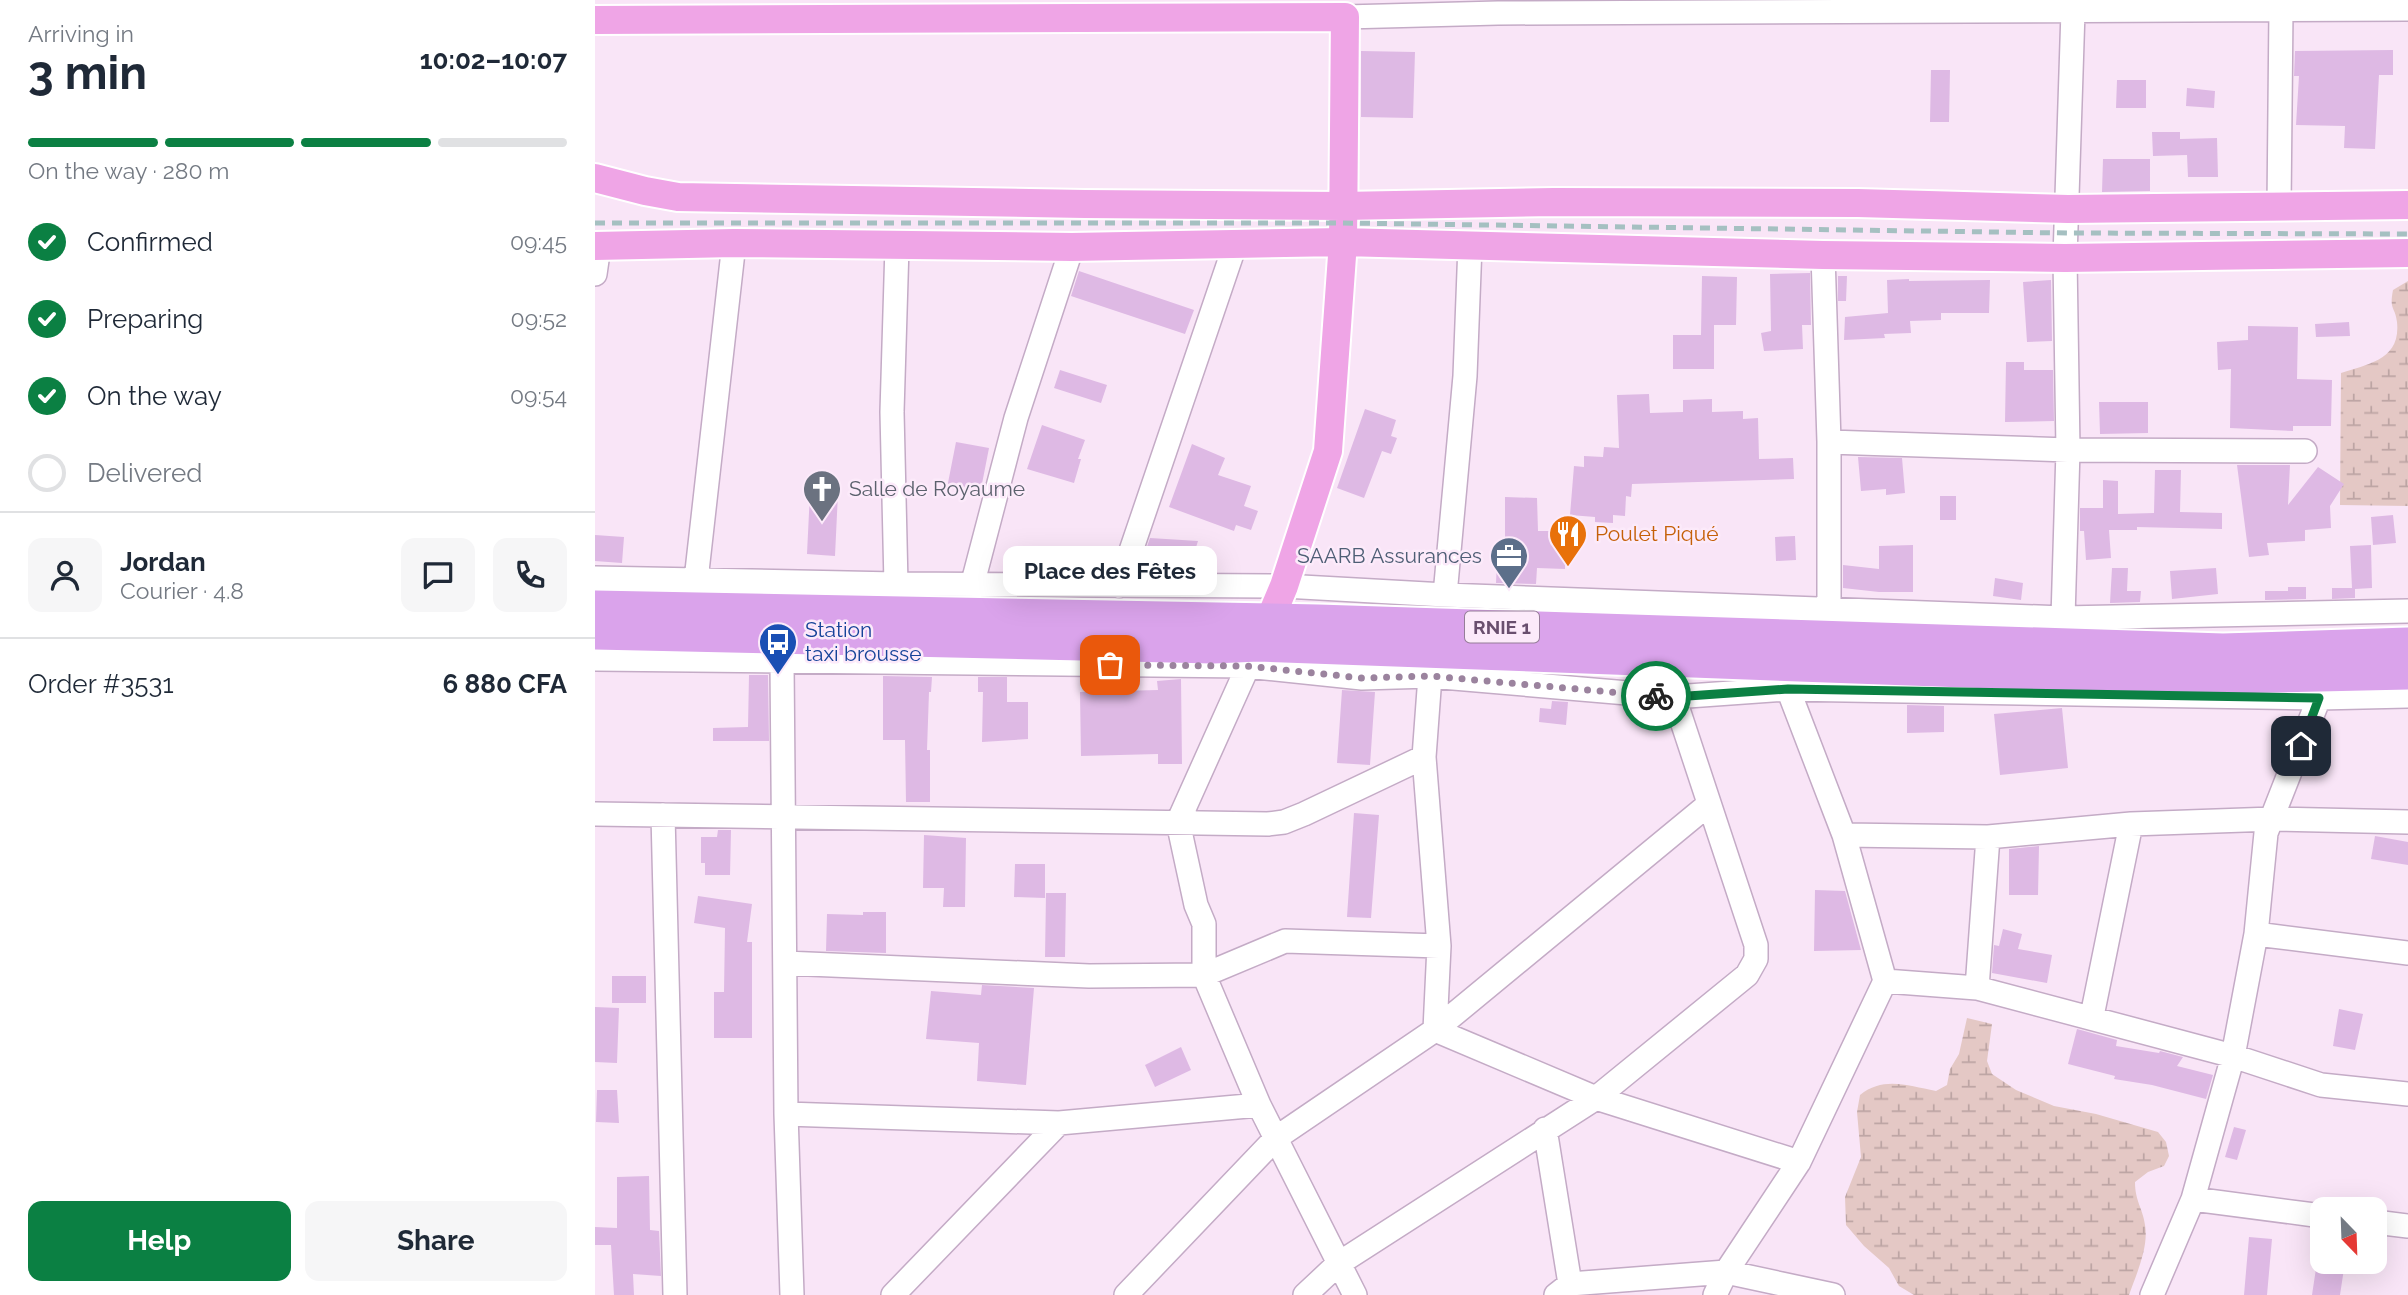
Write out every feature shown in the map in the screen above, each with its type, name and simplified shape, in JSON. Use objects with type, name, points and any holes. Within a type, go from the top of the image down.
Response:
[{"type":"highway","name":"RNIE 1","points":[[595,607],[1259,644],[2046,674],[2227,677],[2408,673]]},
{"type":"highway","name":"RNIE 1","points":[[595,634],[1199,647],[1259,644],[2223,649],[2408,644]]},
{"type":"main road","points":[[595,20],[842,10],[1355,11],[1343,242],[1328,451],[1285,586],[1259,644]]},
{"type":"main road","points":[[595,178],[678,197],[1085,204],[1343,206],[1554,202],[1844,203],[2068,209],[2408,205]]},
{"type":"main road","points":[[597,246],[734,243],[1072,247],[1343,242],[1823,255],[2066,258],[2408,253]]},
{"type":"street","points":[[1355,11],[1498,6],[1959,5],[2073,11],[2408,9]]},
{"type":"street","points":[[2279,207],[2280,9]]},
{"type":"street","points":[[2063,618],[2068,450],[2066,258],[2073,11]]},
{"type":"street","points":[[1119,586],[1236,242]]},
{"type":"street","points":[[696,580],[734,243]]},
{"type":"street","points":[[1445,595],[1465,376],[1470,245]]},
{"type":"street","points":[[595,274],[597,246]]},
{"type":"street","points":[[896,584],[893,412],[897,246]]},
{"type":"street","points":[[973,583],[1016,418],[1072,247]]},
{"type":"street","points":[[1823,255],[1829,442],[1829,610]]},
{"type":"street","points":[[1829,442],[2068,450],[2305,451]]},
{"type":"street","points":[[595,578],[896,584],[1285,586],[1445,595],[2063,618],[2408,611]]},
{"type":"street","points":[[1259,644],[1178,822],[1196,905],[1204,924],[1205,975],[1259,1105],[1355,1295]]},
{"type":"street","points":[[595,659],[782,663],[1259,644],[1362,678],[1430,676],[1674,697],[1788,689],[2319,698],[2408,696]]},
{"type":"street","points":[[782,663],[786,1114],[792,1295]]},
{"type":"street","points":[[1430,676],[1424,757],[1439,946],[1435,1030]]},
{"type":"street","points":[[1715,1295],[1725,1272],[1799,1162],[1885,981],[1844,835],[1788,689]]},
{"type":"street","points":[[1305,1295],[1338,1264],[1596,1098],[1747,975],[1756,959],[1756,945],[1674,697]]},
{"type":"street","points":[[2152,1295],[2193,1199],[2233,1056],[2256,934],[2266,833],[2319,698]]},
{"type":"street","points":[[595,814],[1285,822],[1424,757]]},
{"type":"street","points":[[1126,1295],[1276,1138],[1435,1030],[1709,804]]},
{"type":"street","points":[[663,815],[675,1295]]},
{"type":"street","points":[[1844,835],[1988,837],[2131,824],[2273,819],[2408,822]]},
{"type":"street","points":[[2092,1016],[2131,824]]},
{"type":"street","points":[[1977,988],[1988,837]]},
{"type":"street","points":[[2256,934],[2408,953]]},
{"type":"street","points":[[785,962],[1089,976],[1205,975],[1285,941],[1439,946]]},
{"type":"street","points":[[1885,981],[1977,988],[2092,1016],[2233,1056],[2321,1085],[2408,1094]]},
{"type":"street","points":[[1435,1030],[1596,1098],[1799,1162]]},
{"type":"street","points":[[786,1114],[1059,1124],[1259,1105]]},
{"type":"street","points":[[893,1295],[1059,1124]]},
{"type":"street","points":[[1545,1129],[1563,1290],[1725,1272],[1833,1295]]},
{"type":"street","points":[[2193,1199],[2310,1214]]},
{"type":"street","points":[[2387,1223],[2408,1226]]},
{"type":"green space","points":[[2408,281],[2408,506],[2340,505],[2341,373],[2372,363],[2394,345],[2397,322],[2392,305],[2393,290]]},
{"type":"green space","points":[[1967,1018],[1992,1024],[1987,1061],[1992,1074],[2016,1090],[2054,1106],[2096,1114],[2158,1132],[2166,1142],[2169,1156],[2164,1166],[2148,1172],[2135,1182],[2146,1234],[2141,1261],[2129,1295],[1914,1295],[1899,1286],[1889,1268],[1864,1246],[1846,1225],[1845,1197],[1861,1157],[1857,1112],[1860,1095],[1869,1089],[1887,1084],[1936,1091],[1947,1085],[1950,1069],[1959,1054]]},
{"type":"building","points":[[2393,50],[2393,75],[2379,75],[2375,149],[2344,148],[2345,126],[2296,125],[2299,76],[2294,76],[2295,51]]},
{"type":"building","points":[[1361,51],[1415,52],[1413,118],[1361,117]]},
{"type":"building","points":[[1931,70],[1950,70],[1949,122],[1930,122]]},
{"type":"building","points":[[2117,80],[2146,80],[2146,108],[2116,108]]},
{"type":"building","points":[[2187,88],[2215,91],[2214,108],[2186,106]]},
{"type":"building","points":[[2152,132],[2180,132],[2180,139],[2217,138],[2218,177],[2188,177],[2187,155],[2153,156]]},
{"type":"building","points":[[2103,159],[2150,159],[2150,191],[2102,192]]},
{"type":"building","points":[[1079,271],[1194,310],[1185,334],[1071,296]]},
{"type":"building","points":[[1810,273],[1811,325],[1802,325],[1803,349],[1764,351],[1761,333],[1771,331],[1770,274]]},
{"type":"building","points":[[1702,276],[1737,277],[1736,325],[1714,325],[1714,369],[1673,369],[1673,335],[1701,335]]},
{"type":"building","points":[[1838,276],[1847,276],[1846,301],[1838,301]]},
{"type":"building","points":[[1887,280],[1990,280],[1989,313],[1941,313],[1941,320],[1910,321],[1911,333],[1884,334],[1885,338],[1844,340],[1845,317],[1888,313]]},
{"type":"building","points":[[2051,280],[2052,341],[2027,342],[2023,282]]},
{"type":"building","points":[[2349,322],[2350,336],[2316,337],[2315,324]]},
{"type":"building","points":[[2248,326],[2298,327],[2297,379],[2332,380],[2331,426],[2293,426],[2293,431],[2230,428],[2231,369],[2218,370],[2217,342],[2248,340]]},
{"type":"building","points":[[2006,362],[2024,362],[2024,370],[2053,370],[2054,421],[2005,422]]},
{"type":"building","points":[[1060,370],[1107,385],[1101,403],[1054,388]]},
{"type":"building","points":[[1649,394],[1650,413],[1683,412],[1683,400],[1712,399],[1712,412],[1743,411],[1743,419],[1758,418],[1759,459],[1793,458],[1794,479],[1632,484],[1631,497],[1626,496],[1625,516],[1613,515],[1613,523],[1595,522],[1595,517],[1570,515],[1574,466],[1584,467],[1584,456],[1603,457],[1604,447],[1619,448],[1617,395]]},
{"type":"building","points":[[2099,402],[2148,402],[2148,433],[2100,434]]},
{"type":"building","points":[[1365,409],[1396,420],[1391,436],[1397,438],[1391,454],[1382,451],[1364,498],[1337,488]]},
{"type":"building","points":[[1042,425],[1085,440],[1074,483],[1027,469]]},
{"type":"building","points":[[956,442],[989,448],[980,494],[947,488]]},
{"type":"building","points":[[1192,444],[1225,458],[1218,475],[1251,486],[1244,506],[1258,511],[1251,530],[1236,525],[1234,531],[1169,507]]},
{"type":"building","points":[[1858,457],[1902,458],[1905,493],[1886,495],[1886,489],[1861,491]]},
{"type":"building","points":[[2237,465],[2290,465],[2288,505],[2318,467],[2344,484],[2330,506],[2331,528],[2305,530],[2305,541],[2267,543],[2269,555],[2249,557]]},
{"type":"building","points":[[2155,470],[2181,470],[2180,512],[2222,513],[2222,529],[2137,527],[2137,530],[2109,530],[2111,558],[2086,560],[2084,531],[2080,531],[2080,508],[2103,508],[2103,480],[2118,481],[2118,514],[2154,513]]},
{"type":"building","name":"Salle de Royaume","points":[[810,492],[838,493],[835,556],[807,554]]},
{"type":"building","points":[[1940,496],[1956,496],[1956,520],[1940,520]]},
{"type":"building","points":[[1505,497],[1537,498],[1538,531],[1565,531],[1565,569],[1537,568],[1536,584],[1496,583],[1497,560],[1505,560]]},
{"type":"building","points":[[2393,515],[2396,543],[2373,545],[2371,517]]},
{"type":"building","points":[[595,535],[624,537],[622,563],[595,561]]},
{"type":"building","points":[[1795,536],[1796,560],[1776,561],[1775,537]]},
{"type":"building","points":[[1150,538],[1198,541],[1190,566],[1141,564]]},
{"type":"building","points":[[1913,545],[1913,592],[1843,588],[1843,565],[1879,569],[1879,546]]},
{"type":"building","points":[[2371,545],[2372,588],[2355,589],[2355,598],[2332,599],[2332,588],[2352,588],[2350,546]]},
{"type":"building","points":[[2112,568],[2128,568],[2127,591],[2141,591],[2140,602],[2110,603]]},
{"type":"building","points":[[2216,568],[2218,594],[2172,599],[2170,571]]},
{"type":"building","points":[[1995,578],[2023,583],[2021,600],[1993,596]]},
{"type":"building","points":[[2288,587],[2306,587],[2306,599],[2265,600],[2265,591],[2288,591]]},
{"type":"building","points":[[749,675],[768,675],[769,741],[713,741],[713,728],[748,727]]},
{"type":"building","points":[[883,676],[932,677],[927,750],[930,750],[930,802],[906,802],[905,740],[883,740]]},
{"type":"building","points":[[978,677],[1007,677],[1007,702],[1028,702],[1028,739],[982,742],[983,692],[978,692]]},
{"type":"building","points":[[1181,679],[1182,764],[1158,764],[1158,754],[1081,756],[1080,692],[1158,690],[1157,681]]},
{"type":"building","points":[[1342,690],[1375,692],[1370,765],[1337,763]]},
{"type":"building","points":[[1552,701],[1568,702],[1566,725],[1539,722],[1540,708],[1551,709]]},
{"type":"building","points":[[1907,705],[1944,706],[1944,732],[1907,733]]},
{"type":"building","points":[[2062,708],[2068,768],[2000,775],[1994,714]]},
{"type":"building","points":[[1354,813],[1379,815],[1371,918],[1347,917]]},
{"type":"building","points":[[718,830],[731,830],[730,875],[705,875],[705,863],[701,863],[701,837],[717,837]]},
{"type":"building","points":[[924,835],[966,838],[965,907],[943,907],[944,888],[923,888]]},
{"type":"building","points":[[2375,836],[2408,842],[2408,865],[2371,859]]},
{"type":"building","points":[[2039,846],[2038,895],[2009,895],[2009,849]]},
{"type":"building","points":[[1015,864],[1045,864],[1045,898],[1014,897]]},
{"type":"building","points":[[1815,890],[1845,891],[1861,950],[1814,951]]},
{"type":"building","points":[[1046,893],[1066,893],[1065,957],[1045,957]]},
{"type":"building","points":[[698,896],[752,904],[747,942],[752,942],[752,1038],[714,1038],[714,992],[724,992],[725,928],[694,923]]},
{"type":"building","points":[[863,912],[886,912],[886,953],[826,951],[827,914],[863,915]]},
{"type":"building","points":[[2003,929],[2022,934],[2018,949],[2052,955],[2047,983],[1992,973],[1994,945],[1999,946]]},
{"type":"building","points":[[612,976],[646,976],[646,1003],[612,1003]]},
{"type":"building","points":[[982,985],[1034,988],[1026,1085],[977,1081],[979,1043],[926,1039],[931,991],[981,995]]},
{"type":"building","points":[[595,1007],[619,1008],[617,1063],[595,1062]]},
{"type":"building","points":[[2339,1009],[2363,1014],[2355,1050],[2333,1046]]},
{"type":"building","points":[[2077,1029],[2117,1040],[2116,1046],[2159,1053],[2160,1051],[2183,1057],[2177,1066],[2213,1075],[2206,1099],[2152,1085],[2114,1079],[2115,1076],[2068,1064]]},
{"type":"building","points":[[1181,1047],[1191,1070],[1155,1087],[1145,1065]]},
{"type":"building","points":[[597,1090],[617,1090],[619,1123],[596,1122]]},
{"type":"building","points":[[2234,1127],[2246,1130],[2237,1160],[2225,1157]]},
{"type":"building","points":[[649,1176],[650,1230],[659,1231],[661,1276],[633,1274],[634,1295],[614,1295],[611,1245],[595,1245],[595,1227],[617,1228],[617,1177]]},
{"type":"building","points":[[2249,1237],[2272,1239],[2267,1295],[2244,1295]]},
{"type":"building","points":[[2315,1274],[2343,1274],[2340,1295],[2312,1295]]},
{"type":"railway","points":[[595,223],[1343,223],[2067,233],[2408,234]]},
{"type":"way so far","points":[[1110,665],[1246,666],[1362,678],[1430,676],[1656,696]]},
{"type":"place","name":"Salle de Royaume","points":[[822,523]]},
{"type":"place","name":"Poulet Piqué","points":[[1568,568]]},
{"type":"place","name":"SAARB Assurances","points":[[1509,590]]},
{"type":"place","name":"Place des Fêtes","points":[[1110,665]]},
{"type":"place","name":"Station taxi brousse","points":[[778,676]]},
{"type":"route","points":[[1656,696],[1788,689],[2319,698],[2301,746]]}]
